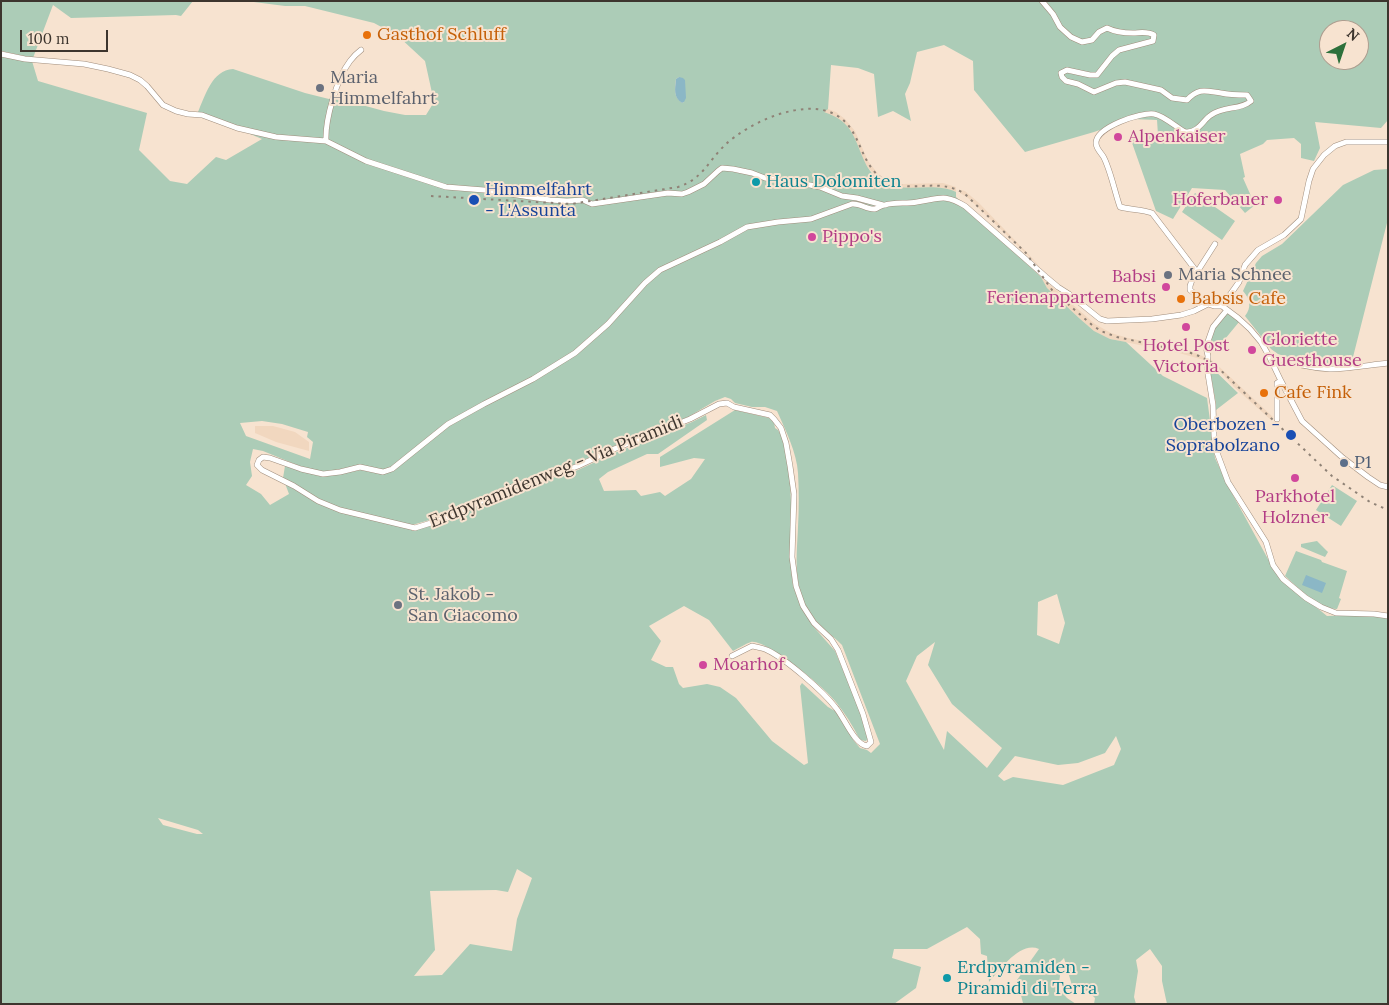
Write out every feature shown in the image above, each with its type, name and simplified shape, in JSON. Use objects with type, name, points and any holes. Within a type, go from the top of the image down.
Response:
[{"type":"street","points":[[1042,1],[1053,14],[1060,27],[1071,37],[1082,42],[1092,40],[1098,32],[1107,28],[1130,33],[1149,32],[1154,35],[1153,42],[1119,50],[1097,75],[1067,70],[1061,73],[1066,81],[1078,84],[1094,92],[1116,83],[1125,82],[1161,90],[1172,98],[1187,100],[1193,94],[1208,90],[1222,94],[1247,95],[1251,102],[1212,114],[1198,128],[1188,133],[1183,132],[1167,119],[1154,114],[1135,116],[1123,120],[1103,132],[1096,140],[1096,146],[1104,158],[1120,207],[1145,210],[1152,213],[1197,272]]},
{"type":"street","points":[[326,141],[331,106],[337,86],[348,63],[362,50]]},
{"type":"street","points":[[1,54],[26,59],[84,64],[108,69],[140,80],[163,105],[176,111],[202,115],[236,128],[276,137],[326,141],[366,161],[446,187],[484,190],[550,200],[583,200],[592,204],[668,194],[682,194],[704,184],[722,168],[820,187],[842,196],[883,205]]},
{"type":"street","points":[[1388,142],[1341,143],[1330,150],[1313,169],[1301,219],[1284,235],[1258,250],[1246,265],[1239,282],[1213,327],[1206,347],[1216,450],[1228,482],[1266,542],[1273,565],[1283,579],[1306,598],[1321,607],[1336,613],[1388,616]]},
{"type":"street","name":"Erdpyramidenweg - Via Piramidi","points":[[732,656],[752,646],[767,650],[790,665],[825,696],[836,708],[862,745],[867,746],[871,742],[863,714],[838,650],[831,639],[814,623],[803,606],[796,586],[792,557],[794,494],[786,443],[781,428],[772,417],[726,403],[719,404],[690,419],[578,466],[565,471],[544,475],[512,487],[450,517],[414,528],[340,510],[262,470],[257,465],[259,460],[263,457],[270,458],[301,469],[323,474],[360,467],[382,472],[392,469],[448,424],[533,380],[574,353],[608,324],[645,283],[660,270],[747,227],[811,219],[857,203],[871,210],[883,205],[937,198],[955,200],[965,206],[1039,272],[1103,320],[1124,321],[1182,315],[1208,304]]},
{"type":"street","points":[[1215,244],[1197,272],[1190,290],[1208,304],[1225,308],[1250,329],[1261,342],[1302,420],[1362,473],[1380,485],[1388,487]]},
{"type":"street","points":[[1269,356],[1311,367],[1330,369],[1388,363]]},
{"type":"street","points":[[1277,419],[1277,383],[1281,382]]},
{"type":"shaded area","points":[[815,107],[836,112],[845,119],[855,131],[868,161],[879,175],[890,181],[902,184],[943,183],[956,187],[956,192],[948,189],[899,188],[881,181],[864,162],[852,133]]},
{"type":"shaded area","points":[[961,190],[965,191],[979,203],[1040,267],[968,198],[960,193]]},
{"type":"shaded area","points":[[1041,277],[1095,324],[1111,333],[1189,350],[1213,361],[1273,417],[1271,420],[1234,387],[1218,369],[1204,360],[1110,339],[1094,331],[1047,288]]},
{"type":"shaded area","points":[[255,426],[273,426],[295,432],[309,442],[309,451],[276,442],[255,433]]},
{"type":"green space","points":[[1,1],[193,1],[181,16],[71,18],[53,5],[33,58],[1,51]]},
{"type":"green space","points":[[246,1],[1388,1],[1388,120],[1381,128],[1315,122],[1320,148],[1314,161],[1301,158],[1301,144],[1294,138],[1267,140],[1263,144],[1240,154],[1245,177],[1243,178],[1255,205],[1245,213],[1225,190],[1192,188],[1173,219],[1156,211],[1131,140],[1158,135],[1157,120],[1132,119],[1025,152],[974,90],[973,61],[944,45],[917,52],[910,83],[905,94],[911,121],[893,111],[878,117],[874,74],[858,68],[831,65],[828,109],[824,112],[842,121],[852,132],[865,163],[874,176],[890,185],[899,187],[938,188],[956,192],[956,197],[1041,277],[1047,288],[1094,331],[1110,339],[1126,342],[1163,376],[1207,398],[1215,458],[1228,486],[1279,577],[1327,616],[1388,614],[1388,1004],[1167,1004],[1162,981],[1162,966],[1150,949],[1136,960],[1138,971],[1134,997],[1136,1004],[1094,1004],[1095,998],[1089,992],[1079,987],[1073,989],[1064,958],[1058,964],[1060,976],[1058,988],[1076,1004],[1021,1004],[1023,1003],[1017,980],[1039,949],[1025,949],[1018,952],[989,982],[987,956],[981,954],[980,939],[967,927],[927,949],[894,949],[892,958],[921,967],[916,988],[894,1004],[4,1004],[1,1002],[1,55],[32,61],[38,81],[147,113],[139,150],[170,181],[187,184],[216,157],[226,160],[262,139],[198,112],[210,85],[226,70],[233,69],[329,99],[340,99],[405,115],[426,115],[434,102],[425,61],[398,36],[374,23],[305,6],[285,6]],"holes":[[[679,77],[684,102],[682,103],[676,95],[676,79]],[[725,397],[735,403],[752,407],[765,407],[777,411],[790,441],[797,465],[799,500],[797,577],[799,587],[809,612],[842,645],[880,744],[871,753],[860,748],[835,711],[802,683],[800,686],[808,763],[804,765],[772,741],[736,698],[720,687],[707,684],[683,688],[679,684],[673,667],[666,667],[651,660],[661,641],[649,626],[684,606],[709,620],[733,651],[751,642],[759,643],[782,656],[829,695],[839,706],[860,740],[866,741],[868,738],[861,713],[835,651],[812,625],[801,606],[793,586],[790,558],[790,478],[782,437],[775,428],[774,422],[769,418],[735,410],[660,457],[660,467],[694,458],[705,459],[691,479],[665,496],[660,492],[641,496],[636,490],[604,491],[599,479],[608,472],[647,454],[658,454],[707,420],[706,415],[567,475],[545,479],[510,491],[450,519],[412,531],[412,525],[447,515],[501,489],[564,469],[616,445],[688,417]],[[262,421],[282,424],[308,432],[307,437],[313,442],[310,459],[246,436],[240,423]],[[253,449],[263,451],[302,467],[323,472],[359,466],[379,470],[381,474],[361,470],[323,477],[285,466],[283,478],[289,494],[270,505],[261,494],[246,485],[252,476],[250,462]],[[1057,594],[1065,623],[1059,644],[1037,635],[1038,602]],[[935,642],[928,665],[952,704],[1002,748],[987,768],[947,731],[944,750],[906,681],[917,656]],[[1116,736],[1121,749],[1114,765],[1063,785],[1013,777],[1004,781],[998,776],[1015,756],[1058,765],[1078,763],[1105,753]],[[158,818],[198,830],[203,834],[163,825]],[[517,869],[532,878],[517,919],[512,951],[470,944],[442,975],[414,976],[435,950],[430,891],[496,890],[508,892]]]},
{"type":"green space","points":[[1388,169],[1388,219],[1353,357],[1347,363],[1338,364],[1302,362],[1278,354],[1271,349],[1245,316],[1249,309],[1249,303],[1243,291],[1256,263],[1262,256],[1282,244],[1343,185],[1374,170]]},
{"type":"green space","points":[[1195,193],[1235,221],[1222,240],[1182,212]]},
{"type":"green space","points":[[1227,312],[1239,322],[1225,339],[1208,349],[1211,334]]},
{"type":"green space","points":[[1209,365],[1238,393],[1216,410],[1216,404]]},
{"type":"green space","points":[[1332,485],[1357,501],[1341,526],[1316,510]]},
{"type":"green space","points":[[1317,541],[1328,552],[1325,557],[1301,547],[1301,544]]},
{"type":"green space","points":[[1296,551],[1347,571],[1337,609],[1317,602],[1285,576]]},
{"type":"water","points":[[679,77],[685,80],[686,98],[682,103],[677,98],[675,92],[676,79]]},
{"type":"water","points":[[1306,575],[1326,583],[1322,593],[1302,585]]},
{"type":"railway","points":[[431,196],[571,204],[678,187],[694,179],[725,145],[748,128],[778,115],[794,111],[823,110],[845,121],[876,174],[895,184],[905,186],[944,186],[965,194],[1026,253],[1052,290],[1092,325],[1101,331],[1117,337],[1191,353],[1213,363],[1332,476],[1370,502],[1388,510]]},
{"type":"place","name":"Gasthof Schluff","points":[[367,35]]},
{"type":"place","name":"Maria Himmelfahrt","points":[[320,88]]},
{"type":"place","name":"Alpenkaiser","points":[[1118,137]]},
{"type":"place","name":"Haus Dolomiten","points":[[756,182]]},
{"type":"place","name":"Himmelfahrt - L'Assunta","points":[[474,200]]},
{"type":"place","name":"Hoferbauer","points":[[1278,200]]},
{"type":"place","name":"Pippo's","points":[[812,237]]},
{"type":"place","name":"Maria Schnee","points":[[1168,275]]},
{"type":"place","name":"Babsi Ferienappartements","points":[[1166,287]]},
{"type":"place","name":"Babsis Cafe","points":[[1181,299]]},
{"type":"place","name":"Hotel Post Victoria","points":[[1186,327]]},
{"type":"place","name":"Gloriette Guesthouse","points":[[1252,350]]},
{"type":"place","name":"Cafe Fink","points":[[1264,393]]},
{"type":"place","name":"Oberbozen - Soprabolzano","points":[[1291,435]]},
{"type":"place","name":"P1","points":[[1344,463]]},
{"type":"place","name":"Parkhotel Holzner","points":[[1295,478]]},
{"type":"place","name":"St. Jakob - San Giacomo","points":[[398,605]]},
{"type":"place","name":"Moarhof","points":[[703,665]]},
{"type":"place","name":"Erdpyramiden - Piramidi di Terra","points":[[947,978]]}]
